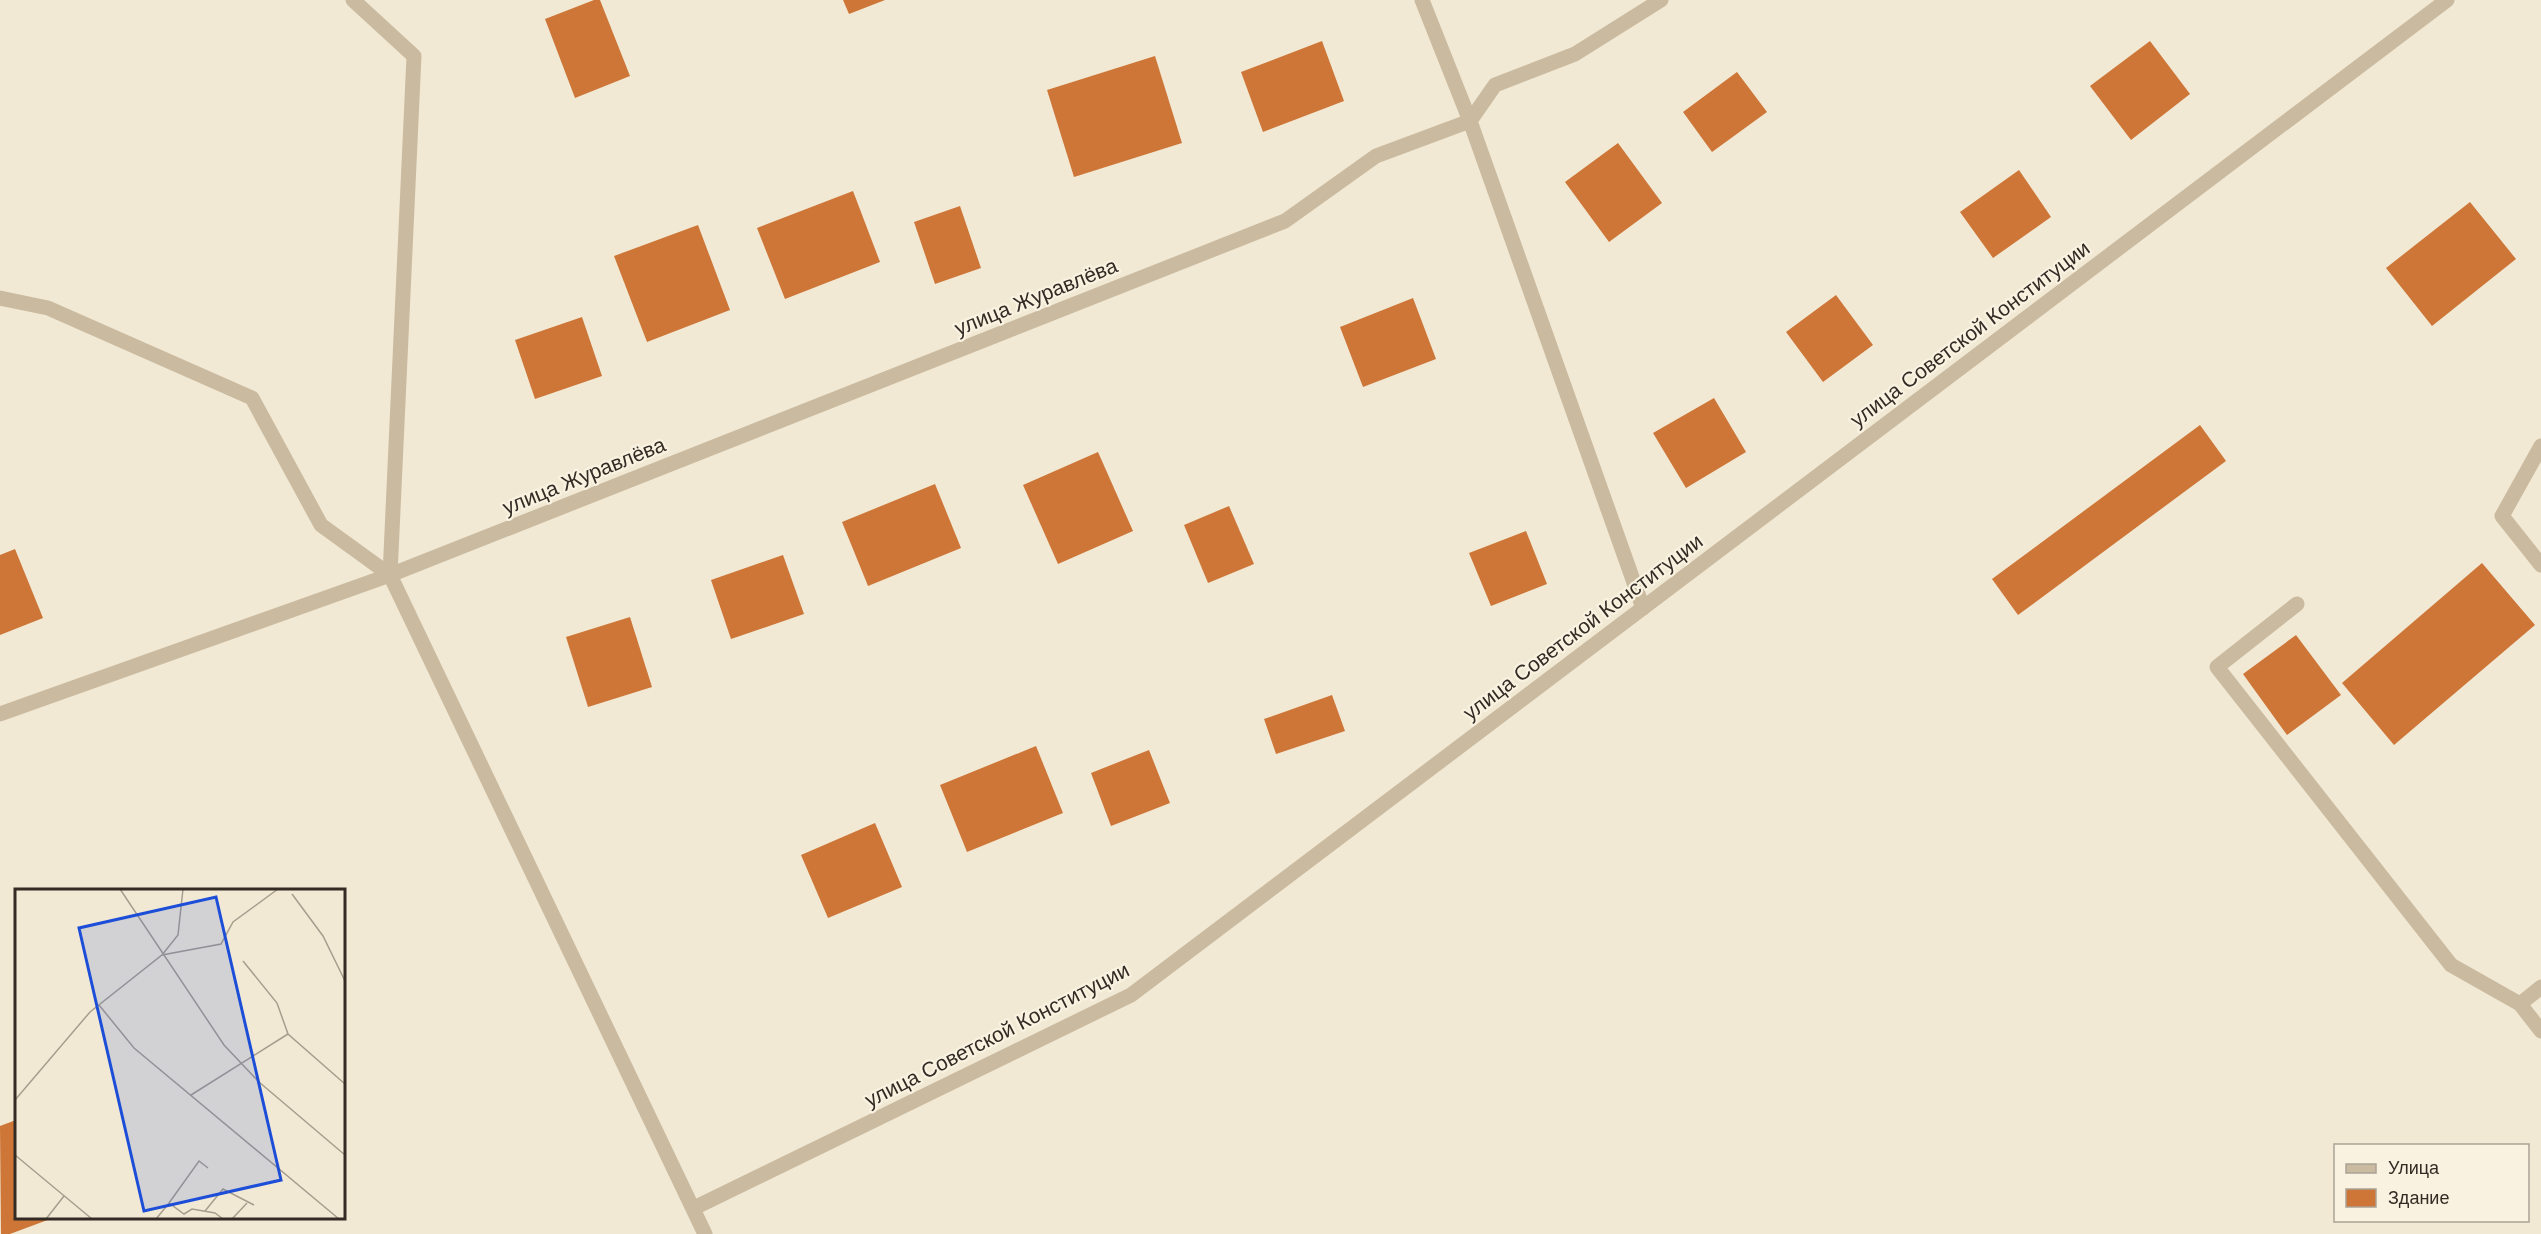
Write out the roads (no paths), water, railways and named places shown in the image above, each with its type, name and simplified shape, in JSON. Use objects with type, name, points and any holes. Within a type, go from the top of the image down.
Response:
[{"type":"street","points":[[353,0],[414,56],[390,575],[705,1234]]},
{"type":"street","points":[[1422,0],[1470,121],[1643,608]]},
{"type":"street","points":[[1470,121],[1495,85],[1575,54],[1661,0]]},
{"type":"street","name":"улица Советской Конституции","points":[[694,1208],[1131,995],[2447,0]]},
{"type":"street","name":"улица Журавлёва","points":[[0,714],[390,575],[1285,221],[1376,156],[1470,121]]},
{"type":"street","points":[[0,298],[48,308],[252,398],[321,525],[390,575]]},
{"type":"street","points":[[2541,446],[2502,516],[2541,565]]},
{"type":"street","points":[[2297,604],[2217,667],[2451,965],[2520,1004],[2541,1031]]},
{"type":"street","points":[[2520,1004],[2541,987]]}]
